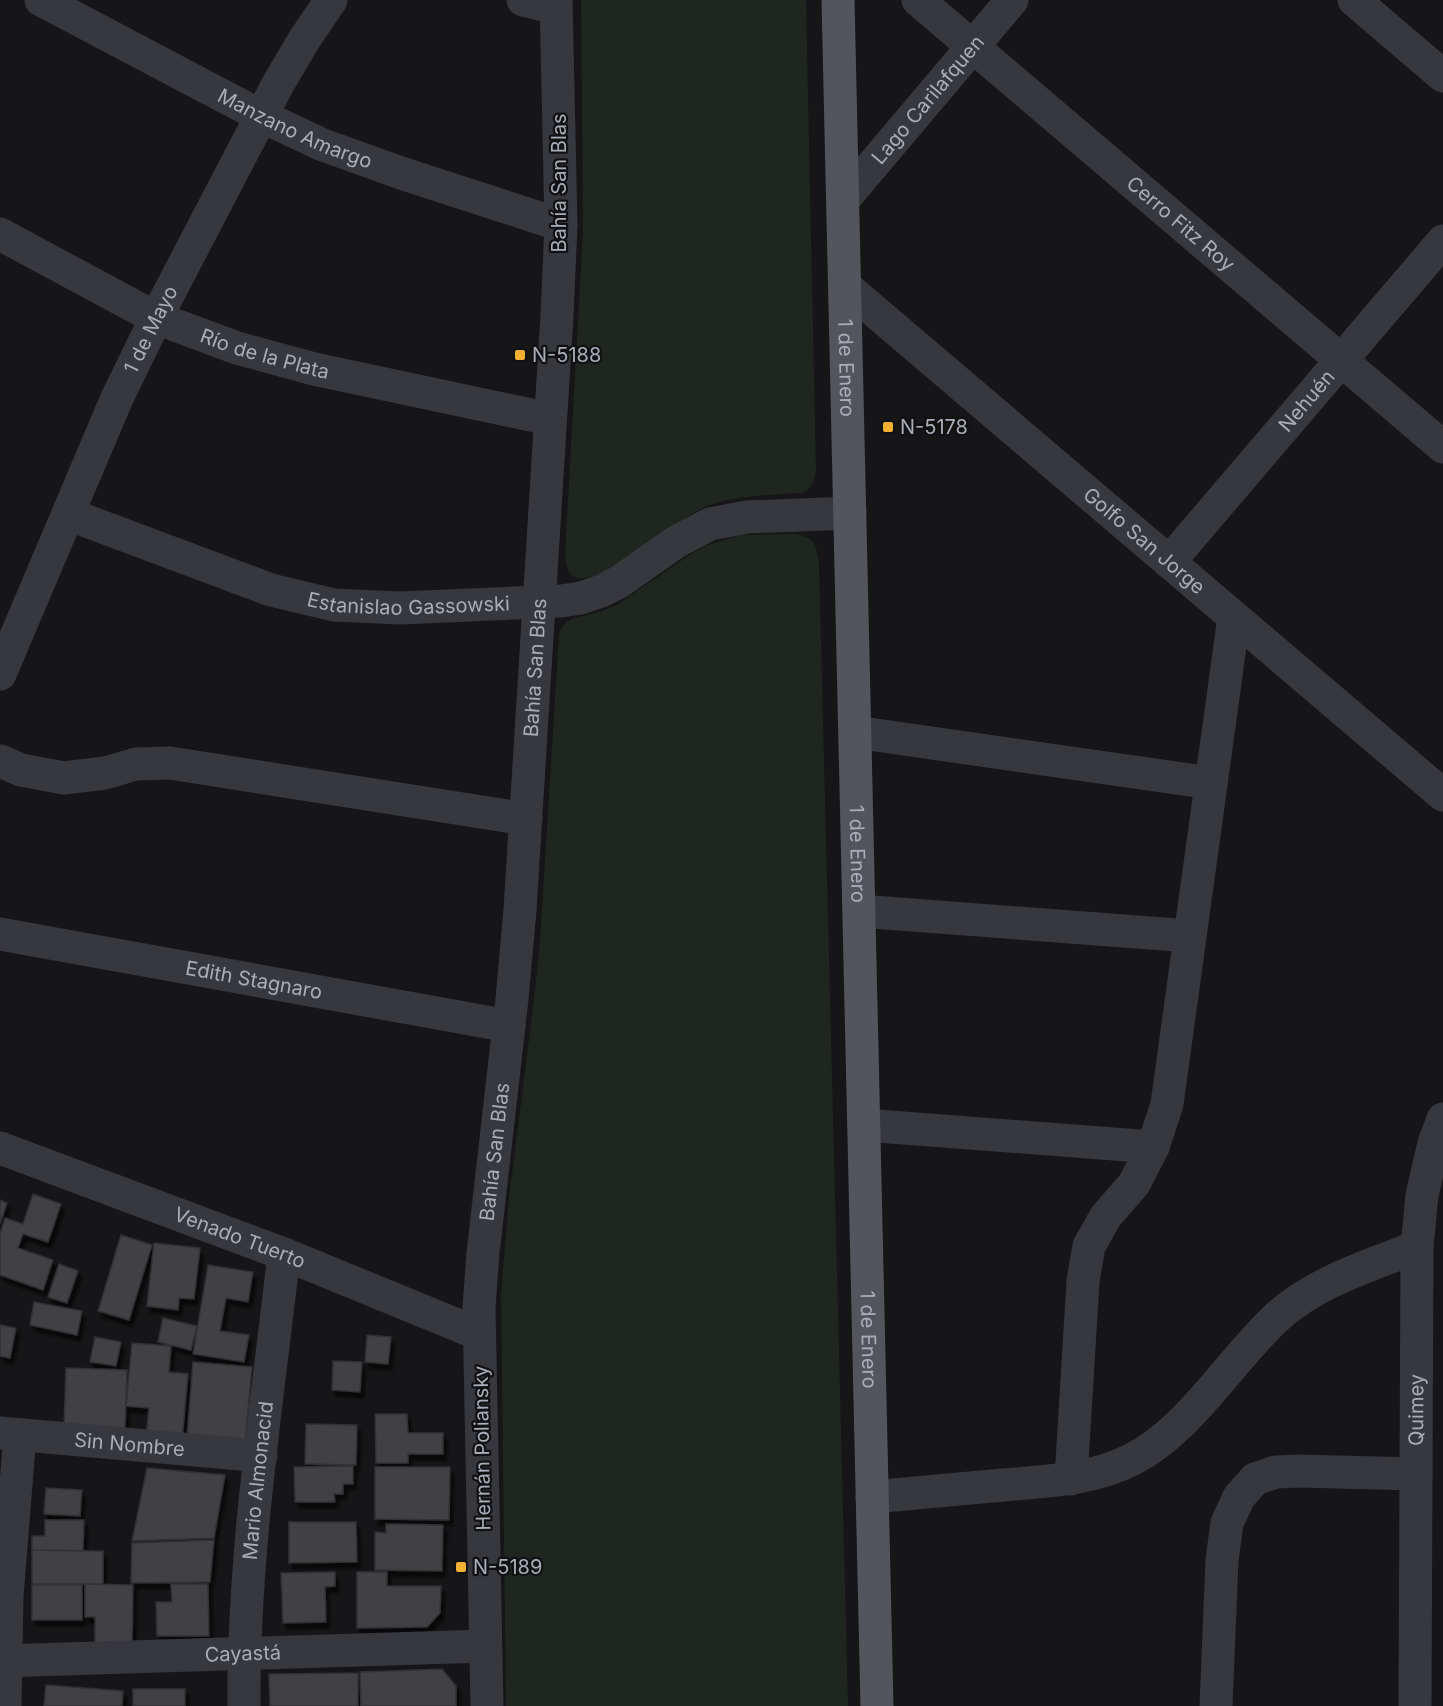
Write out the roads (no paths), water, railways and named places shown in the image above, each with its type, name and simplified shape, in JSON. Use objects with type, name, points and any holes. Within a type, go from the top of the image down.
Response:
[{"type":"main road","name":"1 de Enero","points":[[838,0],[877,1706]]},
{"type":"street","name":"Manzano Amargo","points":[[42,0],[261,116],[323,145],[561,225]]},
{"type":"street","name":"1 de Mayo","points":[[0,674],[117,398],[156,318],[261,116],[304,40],[331,0]]},
{"type":"street","points":[[523,0],[556,4]]},
{"type":"street","name":"Cerro Fitz Roy","points":[[918,0],[1443,447]]},
{"type":"street","name":"Lago Carilafquen","points":[[844,199],[1012,0]]},
{"type":"street","points":[[1354,0],[1443,76]]},
{"type":"street","name":"Bahía San Blas","points":[[479,1334],[482,1262],[519,920],[558,306],[561,225],[556,4]]},
{"type":"street","name":"Río de la Plata","points":[[0,234],[156,318],[237,348],[314,369],[550,419]]},
{"type":"street","name":"Nehuén","points":[[1169,562],[1443,241]]},
{"type":"street","name":"Golfo San Jorge","points":[[845,286],[1443,795]]},
{"type":"street","name":"Estanislao Gassowski","points":[[68,514],[271,590],[334,605],[399,608],[539,603],[581,598],[619,582],[676,543],[710,524],[747,517],[850,513]]},
{"type":"street","points":[[1071,1479],[1083,1281],[1089,1246],[1106,1216],[1134,1184],[1153,1147],[1167,1104],[1234,617]]},
{"type":"street","points":[[855,732],[1211,783]]},
{"type":"street","points":[[0,761],[21,770],[64,778],[105,773],[136,764],[171,763],[526,819]]},
{"type":"street","points":[[859,911],[1190,936]]},
{"type":"street","name":"Edith Stagnaro","points":[[0,934],[509,1026]]},
{"type":"street","name":"Quimey","points":[[1415,1706],[1417,1247],[1422,1195],[1434,1143],[1443,1119]]},
{"type":"street","points":[[864,1125],[1153,1147]]},
{"type":"street","name":"Venado Tuerto","points":[[0,1148],[284,1254],[479,1334]]},
{"type":"street","points":[[872,1497],[1071,1479],[1104,1472],[1132,1460],[1158,1442],[1184,1419],[1277,1317],[1306,1295],[1346,1275],[1417,1247]]},
{"type":"street","name":"Mario Almonacid","points":[[244,1706],[243,1654],[249,1550],[284,1254]]},
{"type":"street","name":"Hernán Poliansky","points":[[479,1334],[487,1706]]},
{"type":"street","points":[[5,1706],[3,1661],[7,1596],[10,1434]]},
{"type":"street","name":"Sin Nombre","points":[[10,1434],[261,1456]]},
{"type":"street","points":[[1216,1706],[1222,1560],[1227,1523],[1239,1497],[1255,1479],[1276,1472],[1416,1474]]},
{"type":"street","name":"Cayastá","points":[[3,1661],[485,1646]]},
{"type":"place","name":"N-5188","points":[[520,355]]},
{"type":"place","name":"N-5178","points":[[888,427]]},
{"type":"place","name":"N-5189","points":[[461,1567]]}]
